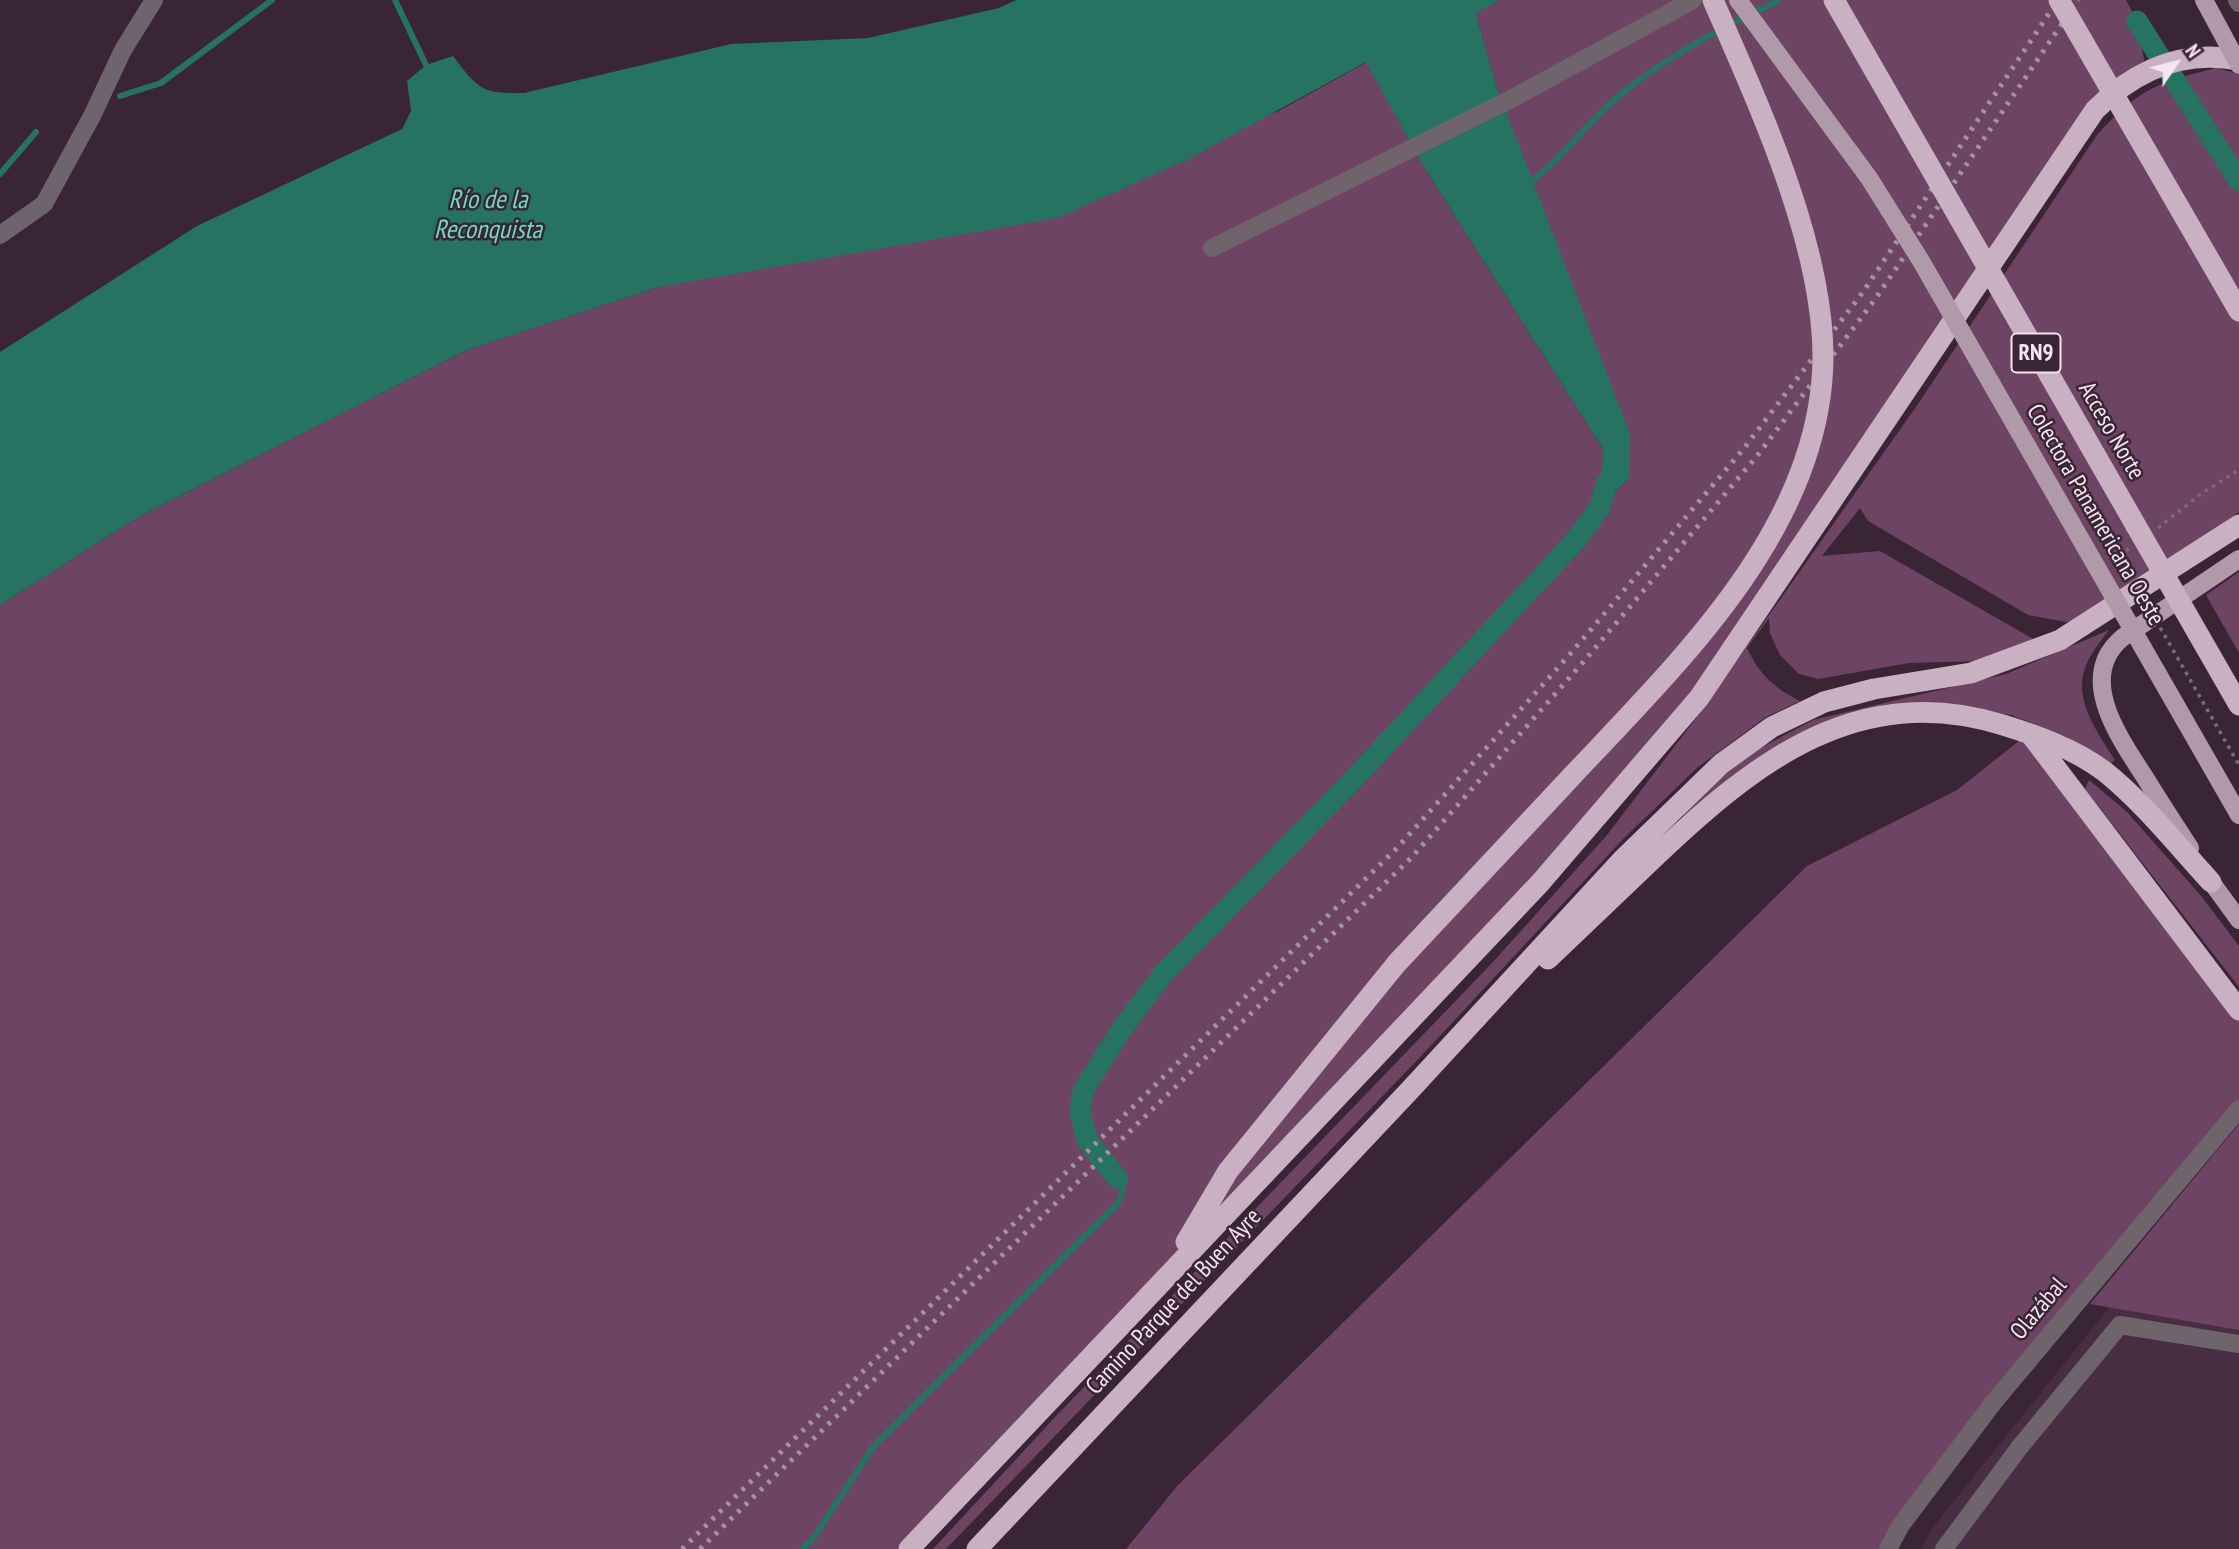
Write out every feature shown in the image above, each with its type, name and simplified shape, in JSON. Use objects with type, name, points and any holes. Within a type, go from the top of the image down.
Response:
[{"type":"highway","points":[[1168,1274],[1228,1171],[1397,963],[1696,640],[1771,534],[1806,460],[1814,435],[1822,381],[1823,355],[1815,290],[1783,170],[1713,0]]},
{"type":"highway","name":"Acceso Norte","points":[[1833,0],[2239,705]]},
{"type":"highway","points":[[2059,0],[2239,311]]},
{"type":"highway","points":[[1168,1274],[1540,883],[1699,698],[2086,122],[2112,93],[2147,71],[2190,58],[2239,63]]},
{"type":"highway","points":[[1410,1090],[1658,822],[1751,741],[1792,716],[1824,702],[1874,689],[1971,673],[2060,640],[2239,525]]},
{"type":"highway","points":[[1410,1090],[1709,806],[1760,766],[1789,748],[1857,721],[1905,713],[1956,714],[2029,733],[2077,754],[2104,772],[2140,804],[2211,882]]},
{"type":"highway","points":[[2029,733],[2239,1010]]},
{"type":"highway","name":"Camino Parque del Buen Ayre","points":[[977,1549],[1410,1090]]},
{"type":"highway","name":"Camino Parque del Buen Ayre","points":[[909,1549],[1168,1274]]},
{"type":"main road","name":"Colectora Panamericana Oeste","points":[[1738,0],[1869,178],[1921,261],[2239,816]]},
{"type":"main road","points":[[2204,0],[2239,63]]},
{"type":"main road","points":[[2239,559],[2115,644],[2106,659],[2102,677],[2105,706],[2113,724],[2211,882],[2239,920]]},
{"type":"street","points":[[0,235],[44,204],[92,116],[123,50],[154,0]]},
{"type":"street","points":[[1212,248],[1513,98],[1693,0]]},
{"type":"street","name":"Olazábal","points":[[1888,1549],[1901,1525],[1993,1403],[2239,1109]]},
{"type":"street","points":[[1944,1549],[2019,1448],[2120,1325],[2239,1344]]},
{"type":"path","points":[[2151,533],[2202,493],[2239,470]]},
{"type":"path","points":[[2110,562],[2131,547]]},
{"type":"path","points":[[2118,554],[2239,765]]},
{"type":"shaded area","points":[[1499,0],[2126,0],[2137,21],[2146,71],[2124,84],[1699,698],[909,1549],[0,1549],[0,605],[142,515],[467,350],[659,287],[1277,112],[1367,62],[1422,164],[1603,449],[1601,506],[1629,478],[1497,88],[1476,14]]},
{"type":"shaded area","points":[[2216,68],[2239,74],[2239,512],[2086,619],[2071,623],[2028,615],[1868,521],[1860,508],[1822,556],[1880,551],[2035,640],[1980,661],[1909,663],[1818,679],[1799,674],[1780,655],[1770,633],[1769,618],[1747,648],[1768,679],[1800,701],[1766,717],[1698,767],[1623,839],[1425,1052],[946,1549],[933,1549],[1057,1415],[1493,962],[1607,835],[1697,717],[1918,404],[2097,135],[2125,107],[2150,90]]},
{"type":"shaded area","points":[[2239,572],[2239,653],[2206,595]]},
{"type":"shaded area","points":[[2109,630],[2087,663],[2082,689],[2088,714],[2115,760],[2111,763],[2065,736],[2011,715],[1931,706],[1790,739],[1738,772],[1685,815],[1675,817],[1751,753],[1813,720],[2006,674]]},
{"type":"shaded area","points":[[2029,733],[2239,1010],[2239,1109],[1993,1403],[1888,1549],[1126,1549],[1178,1485],[1807,866],[1957,790]]},
{"type":"shaded area","points":[[2089,780],[2127,812],[2202,897],[2239,946],[2239,987],[2085,789]]},
{"type":"shaded area","points":[[2239,1124],[2239,1330],[2090,1304]]},
{"type":"shaded area","points":[[2239,1145],[2239,1549],[1921,1549],[1934,1526]]},
{"type":"water","name":"Río de la Reconquista","points":[[1016,0],[1499,0],[1476,14],[1497,88],[1630,434],[1629,478],[1600,507],[1603,449],[1422,164],[1366,62],[1187,160],[1057,218],[659,287],[467,350],[142,515],[0,605],[0,352],[197,226],[402,129],[411,111],[407,81],[426,65],[453,56],[482,88],[524,93],[731,44],[868,38],[999,8]]},
{"type":"waterway","points":[[120,96],[161,83],[272,0]]},
{"type":"waterway","points":[[395,0],[426,65]]},
{"type":"waterway","points":[[1529,183],[1552,164],[1603,110],[1653,70],[1779,0]]},
{"type":"waterway","points":[[2137,21],[2239,181]]},
{"type":"waterway","points":[[0,174],[36,132]]},
{"type":"waterway","points":[[1118,1179],[1087,1140],[1080,1112],[1083,1091],[1121,1030],[1164,973],[1349,784],[1576,540],[1600,507],[1607,482]]},
{"type":"waterway","points":[[802,1549],[812,1540],[873,1447],[1119,1202],[1123,1188],[1118,1179]]},
{"type":"railway","points":[[682,1549],[1398,847],[1572,652],[1745,447],[1863,292],[2058,0]]},
{"type":"railway","points":[[700,1549],[1412,857],[1585,660],[1757,456],[1876,298],[2078,0]]}]
